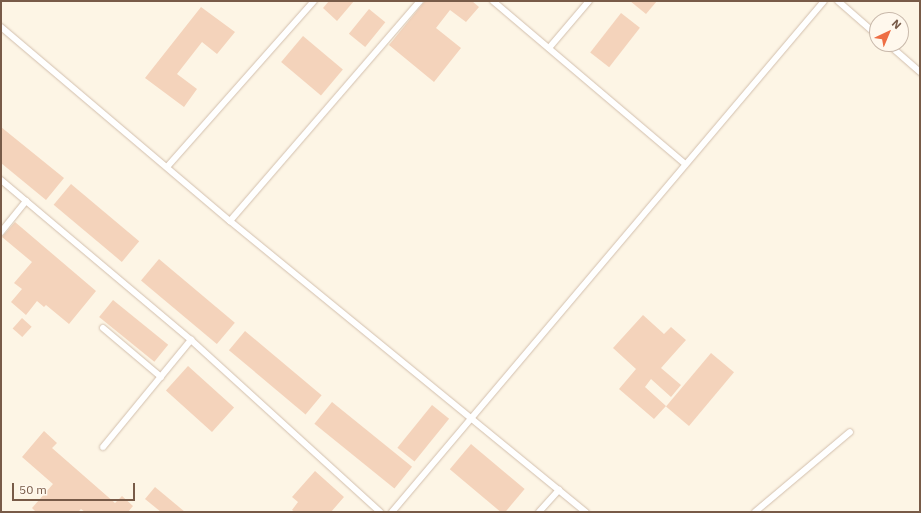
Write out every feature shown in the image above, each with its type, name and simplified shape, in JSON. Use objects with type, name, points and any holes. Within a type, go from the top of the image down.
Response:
[{"type":"lane","points":[[167,167],[314,1]]},
{"type":"lane","points":[[230,221],[420,1]]},
{"type":"lane","points":[[493,1],[685,164]]},
{"type":"lane","points":[[549,48],[589,1]]},
{"type":"lane","points":[[392,512],[474,418],[685,164],[824,1]]},
{"type":"lane","points":[[838,1],[869,28]]},
{"type":"lane","points":[[1,27],[230,221],[474,418],[586,512]]},
{"type":"lane","points":[[897,52],[920,72]]},
{"type":"lane","points":[[1,180],[191,340],[380,512]]},
{"type":"lane","points":[[1,232],[26,201]]},
{"type":"lane","points":[[103,328],[161,377]]},
{"type":"lane","points":[[103,447],[191,340]]},
{"type":"lane","points":[[755,512],[850,432]]},
{"type":"lane","points":[[539,512],[559,490]]},
{"type":"building","points":[[329,1],[354,1],[337,21],[323,8]]},
{"type":"building","points":[[425,1],[472,1],[479,7],[466,22],[450,10],[436,28],[461,48],[434,82],[389,45]]},
{"type":"building","points":[[630,1],[657,1],[646,14]]},
{"type":"building","points":[[201,7],[235,32],[217,54],[202,42],[177,74],[197,89],[184,107],[145,78]]},
{"type":"building","points":[[369,9],[385,22],[365,47],[349,34]]},
{"type":"building","points":[[621,13],[640,28],[609,67],[590,52]]},
{"type":"building","points":[[303,36],[343,69],[321,95],[281,62]]},
{"type":"building","points":[[1,127],[64,178],[46,200],[1,163]]},
{"type":"building","points":[[71,184],[139,241],[122,262],[54,205]]},
{"type":"building","points":[[15,222],[96,291],[69,324],[46,305],[44,307],[37,301],[26,315],[11,302],[22,289],[14,283],[32,262],[2,237]]},
{"type":"building","points":[[159,259],[235,323],[217,344],[141,280]]},
{"type":"building","points":[[113,300],[168,345],[154,362],[99,317]]},
{"type":"building","points":[[643,315],[664,334],[671,327],[686,340],[661,368],[681,385],[671,397],[651,379],[645,387],[666,406],[654,419],[619,389],[636,369],[613,348]]},
{"type":"building","points":[[22,318],[32,327],[22,337],[13,328]]},
{"type":"building","points":[[245,331],[322,395],[306,414],[229,350]]},
{"type":"building","points":[[711,353],[734,372],[689,426],[666,407]]},
{"type":"building","points":[[188,366],[234,407],[212,432],[166,391]]},
{"type":"building","points":[[332,402],[412,467],[394,489],[314,424]]},
{"type":"building","points":[[432,405],[449,419],[414,462],[397,448]]},
{"type":"building","points":[[44,431],[57,443],[52,448],[115,503],[122,496],[133,506],[128,512],[85,512],[81,509],[78,512],[36,512],[32,508],[53,484],[22,457]]},
{"type":"building","points":[[471,444],[525,489],[505,512],[501,512],[450,469]]},
{"type":"building","points":[[315,471],[344,497],[331,512],[295,512],[292,510],[298,502],[292,497]]},
{"type":"building","points":[[155,487],[185,512],[161,512],[145,499]]}]
